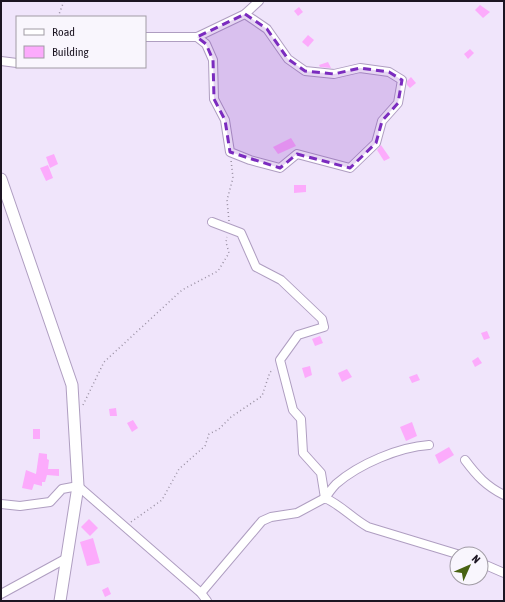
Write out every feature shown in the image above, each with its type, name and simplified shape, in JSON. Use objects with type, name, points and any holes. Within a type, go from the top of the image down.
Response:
[{"type":"street","points":[[146,37],[197,37],[245,14],[259,1]]},
{"type":"street","points":[[197,37],[206,44],[213,60],[214,99],[225,120],[230,152],[250,160],[280,168],[298,154],[350,168],[376,143],[382,121],[398,103],[402,80],[389,72],[360,68],[334,74],[305,71],[288,59],[267,29],[245,14]]},
{"type":"street","points":[[1,61],[16,63]]},
{"type":"street","points":[[1,178],[72,385],[78,486],[60,601]]},
{"type":"street","points":[[212,222],[241,233],[256,267],[280,280],[322,319],[324,327],[298,335],[280,360],[293,410],[301,418],[303,454],[321,473],[325,498],[357,522],[368,527],[449,552]]},
{"type":"street","points":[[201,592],[262,521],[271,517],[297,513],[325,498],[336,484],[366,464],[398,452],[419,446],[429,445]]},
{"type":"street","points":[[465,460],[485,484],[504,495]]},
{"type":"street","points":[[78,486],[201,592],[207,601]]},
{"type":"street","points":[[1,504],[20,506],[50,502],[62,489],[78,486]]},
{"type":"street","points":[[1,594],[67,558]]},
{"type":"street","points":[[489,567],[504,574]]},
{"type":"path","points":[[58,16],[64,1]]},
{"type":"path","points":[[74,422],[104,362],[182,290],[218,271],[229,253],[226,242],[230,214],[227,200],[233,178],[230,152]]},
{"type":"path","points":[[124,526],[146,513],[162,500],[179,469],[205,446],[210,434],[219,429],[231,417],[262,396],[270,372],[282,368]]},
{"type":"highlighted area","points":[[245,14],[267,29],[288,59],[305,71],[334,74],[360,68],[389,72],[402,80],[398,103],[382,121],[376,143],[350,168],[297,154],[280,168],[230,152],[225,120],[214,99],[213,60],[206,44],[197,37]]},
{"type":"building","points":[[480,5],[490,12],[483,18],[475,10]]},
{"type":"building","points":[[299,7],[303,12],[298,16],[294,11]]},
{"type":"building","points":[[308,35],[314,40],[308,47],[302,42]]},
{"type":"building","points":[[470,49],[474,53],[468,59],[464,54]]},
{"type":"building","points":[[328,62],[331,68],[320,67],[319,65]]},
{"type":"building","points":[[411,77],[416,83],[410,88],[407,85],[407,81]]},
{"type":"building","points":[[291,138],[296,146],[278,154],[273,147]]},
{"type":"building","points":[[381,145],[390,158],[384,161],[377,150]]},
{"type":"building","points":[[54,154],[58,164],[50,168],[46,157]]},
{"type":"building","points":[[48,165],[53,178],[46,181],[40,168]]},
{"type":"building","points":[[294,185],[306,185],[306,192],[294,193]]},
{"type":"building","points":[[487,331],[490,338],[484,340],[481,333]]},
{"type":"building","points":[[320,336],[323,343],[315,346],[312,339]]},
{"type":"building","points":[[478,357],[482,363],[475,367],[472,361]]},
{"type":"building","points":[[310,366],[312,375],[305,378],[302,368]]},
{"type":"building","points":[[347,369],[352,377],[342,382],[338,373]]},
{"type":"building","points":[[417,374],[420,380],[412,383],[409,377]]},
{"type":"building","points":[[116,408],[117,416],[110,416],[109,409]]},
{"type":"building","points":[[133,420],[138,428],[132,432],[127,423]]},
{"type":"building","points":[[412,422],[417,436],[406,441],[400,427]]},
{"type":"building","points":[[33,429],[40,429],[40,439],[33,439]]},
{"type":"building","points":[[449,447],[454,455],[439,464],[435,455]]},
{"type":"building","points":[[39,453],[47,454],[47,459],[49,460],[48,469],[59,469],[59,476],[47,475],[45,482],[42,482],[42,486],[34,484],[32,490],[22,488],[26,470],[36,474]]},
{"type":"building","points":[[89,519],[98,528],[90,536],[81,527]]},
{"type":"building","points":[[93,538],[100,563],[87,566],[80,542]]},
{"type":"building","points":[[108,587],[111,594],[105,597],[102,590]]}]
